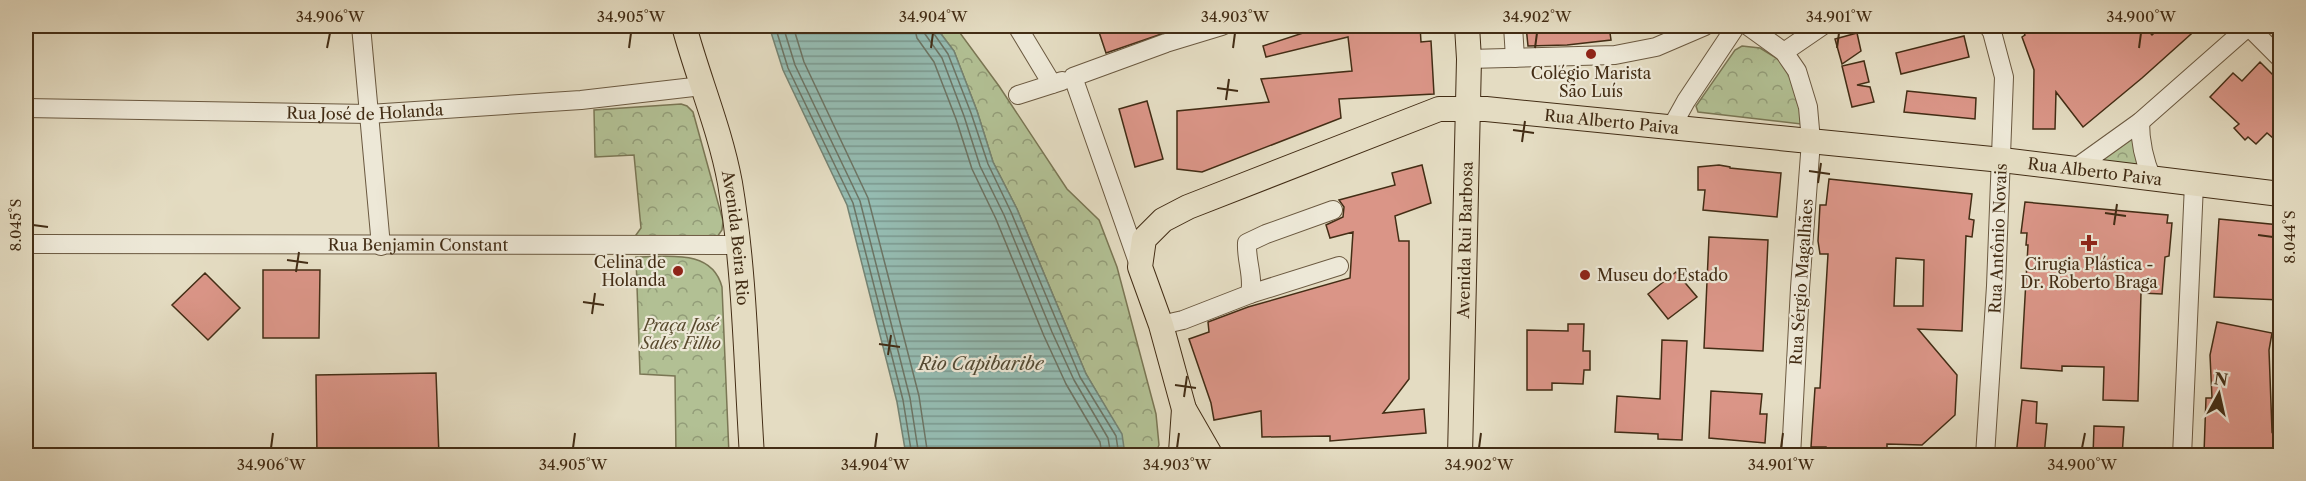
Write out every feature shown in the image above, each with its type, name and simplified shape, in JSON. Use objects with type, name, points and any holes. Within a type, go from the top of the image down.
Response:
[{"type":"main road","name":"Avenida Beira Rio","points":[[684,26],[720,141],[730,183],[737,245],[752,456]]},
{"type":"main road","name":"Avenida Rui Barbosa","points":[[1460,456],[1465,277],[1466,108],[1469,59],[1467,26]]},
{"type":"main road","name":"Rua Alberto Paiva","points":[[1140,267],[1144,239],[1163,220],[1188,207],[1439,110],[1466,108],[2002,160],[2280,194]]},
{"type":"main road","points":[[1140,267],[1161,325],[1184,409],[1211,456]]},
{"type":"main road","points":[[1179,456],[1184,409]]},
{"type":"main road","points":[[745,456],[750,427]]},
{"type":"main road","points":[[750,427],[771,456]]},
{"type":"street","points":[[361,26],[381,246]]},
{"type":"street","points":[[1017,26],[1052,84]]},
{"type":"street","points":[[1018,95],[1166,43],[1222,26]]},
{"type":"street","points":[[1513,26],[1515,58]]},
{"type":"street","points":[[1469,59],[1615,56],[1656,47],[1705,26]]},
{"type":"street","points":[[1671,128],[1736,26]]},
{"type":"street","name":"Rua Sérgio Magalhães","points":[[1748,26],[1784,52],[1797,71],[1808,107],[1811,141],[1791,456]]},
{"type":"street","points":[[1784,52],[1822,26]]},
{"type":"street","name":"Rua Antônio Novais","points":[[1985,456],[2002,160],[2004,77],[1988,26]]},
{"type":"street","points":[[2073,170],[2140,122],[2248,26],[2280,58]]},
{"type":"street","points":[[1073,77],[1140,267]]},
{"type":"street","name":"Rua José de Holanda","points":[[26,108],[369,114],[581,100],[702,86]]},
{"type":"street","points":[[2140,122],[2140,142],[2144,161],[2152,180]]},
{"type":"street","points":[[2182,456],[2194,184]]},
{"type":"street","points":[[1250,294],[1252,283],[1247,243],[1333,210]]},
{"type":"street","name":"Rua Benjamin Constant","points":[[26,244],[737,245]]},
{"type":"street","points":[[1161,325],[1183,320],[1250,294],[1339,266]]},
{"type":"green space","points":[[935,26],[959,26],[960,33],[999,86],[1067,189],[1099,220],[1117,267],[1156,414],[1159,445],[1155,455],[1125,455],[1121,434],[1086,374],[1017,209],[993,162],[977,111],[954,51]]},
{"type":"green space","points":[[1742,46],[1760,48],[1786,64],[1804,116],[1801,124],[1698,112],[1696,106],[1735,50]]},
{"type":"green space","points":[[681,104],[693,112],[723,221],[722,230],[717,237],[631,242],[641,228],[634,155],[595,157],[594,110]]},
{"type":"green space","points":[[2141,122],[2153,180],[2074,171]]},
{"type":"green space","name":"Praça José Sales Filho","points":[[636,257],[687,257],[709,266],[717,275],[722,287],[729,455],[676,455],[675,376],[640,374]]},
{"type":"water","name":"Rio Capibaribe","points":[[769,26],[935,26],[954,51],[977,111],[993,162],[1017,209],[1086,374],[1122,434],[1125,455],[906,455],[897,402],[847,205],[783,70]]},
{"type":"building","points":[[1097,26],[1185,26],[1106,53]]},
{"type":"building","points":[[1301,26],[1420,26],[1421,42],[1431,41],[1434,94],[1339,99],[1341,118],[1202,172],[1177,169],[1177,111],[1269,102],[1261,79],[1352,71],[1348,37],[1266,57],[1263,46],[1303,33]]},
{"type":"building","points":[[1526,26],[1609,26],[1611,40],[1567,45],[1528,46]]},
{"type":"building","points":[[2020,26],[2144,26],[2152,35],[2162,26],[2200,26],[2083,127],[2056,92],[2055,129],[2033,129],[2034,70],[2022,37],[2025,35]]},
{"type":"building","points":[[1857,33],[1861,51],[1842,64],[1835,39]]},
{"type":"building","points":[[1964,36],[1969,57],[1901,74],[1896,53]]},
{"type":"building","points":[[1864,61],[1869,82],[1857,85],[1870,87],[1874,102],[1852,107],[1842,66]]},
{"type":"building","points":[[2260,62],[2280,82],[2280,144],[2267,133],[2256,144],[2248,137],[2245,140],[2234,128],[2239,124],[2210,97],[2233,73],[2242,81]]},
{"type":"building","points":[[1907,91],[1976,98],[1975,119],[1904,112]]},
{"type":"building","points":[[1147,101],[1163,159],[1135,167],[1119,109]]},
{"type":"building","points":[[1422,165],[1431,203],[1395,216],[1399,241],[1409,241],[1409,379],[1383,413],[1424,409],[1426,433],[1330,441],[1330,436],[1262,437],[1261,411],[1214,420],[1211,403],[1189,339],[1209,332],[1208,322],[1248,307],[1350,278],[1353,232],[1330,238],[1326,225],[1343,217],[1344,207],[1339,200],[1395,185],[1392,173]]},
{"type":"building","points":[[1719,165],[1781,173],[1777,217],[1703,210],[1705,190],[1698,190],[1698,167]]},
{"type":"building","points":[[1829,179],[1972,194],[1969,219],[1974,220],[1972,237],[1966,236],[1962,331],[1918,329],[1957,375],[1955,415],[1922,445],[1887,444],[1887,452],[1826,450],[1826,447],[1811,447],[1815,388],[1820,388],[1828,254],[1820,254],[1818,241],[1820,205],[1826,205]],"holes":[[[1896,258],[1924,260],[1923,306],[1894,306]]]},
{"type":"building","points":[[2025,202],[2168,215],[2167,223],[2172,223],[2169,256],[2165,257],[2162,294],[2141,293],[2138,401],[2103,400],[2104,367],[2062,366],[2062,371],[2021,368],[2028,245],[2026,245],[2027,233],[2021,233]]},
{"type":"building","points":[[2219,219],[2280,225],[2280,300],[2214,297]]},
{"type":"building","points":[[1709,237],[1768,240],[1763,351],[1704,348]]},
{"type":"building","points":[[263,270],[320,270],[319,338],[263,338]]},
{"type":"building","points":[[1676,272],[1697,297],[1668,319],[1648,294]]},
{"type":"building","points":[[205,273],[240,308],[208,340],[172,305]]},
{"type":"building","points":[[2217,322],[2272,333],[2269,350],[2272,431],[2280,416],[2280,456],[2209,456],[2204,453],[2206,398],[2212,398],[2210,355]]},
{"type":"building","points":[[1568,324],[1584,324],[1583,351],[1590,351],[1590,370],[1584,370],[1583,384],[1552,383],[1552,390],[1527,390],[1527,330],[1568,331]]},
{"type":"building","points":[[1662,340],[1687,341],[1682,440],[1658,439],[1658,434],[1615,432],[1617,396],[1660,399]]},
{"type":"building","points":[[436,373],[439,456],[317,456],[316,375]]},
{"type":"building","points":[[1711,391],[1762,394],[1760,414],[1767,414],[1765,443],[1709,438]]},
{"type":"building","points":[[2022,400],[2037,402],[2036,423],[2047,424],[2044,456],[2016,456]]},
{"type":"building","points":[[2094,426],[2124,427],[2122,456],[2093,456]]},
{"type":"place","name":"Colégio Marista São Luís","points":[[1591,54]]},
{"type":"place","name":"Cirugia Plástica - Dr. Roberto Braga","points":[[2089,243]]},
{"type":"place","name":"Celina de Holanda","points":[[678,271]]},
{"type":"place","name":"Museu do Estado","points":[[1585,275]]}]
